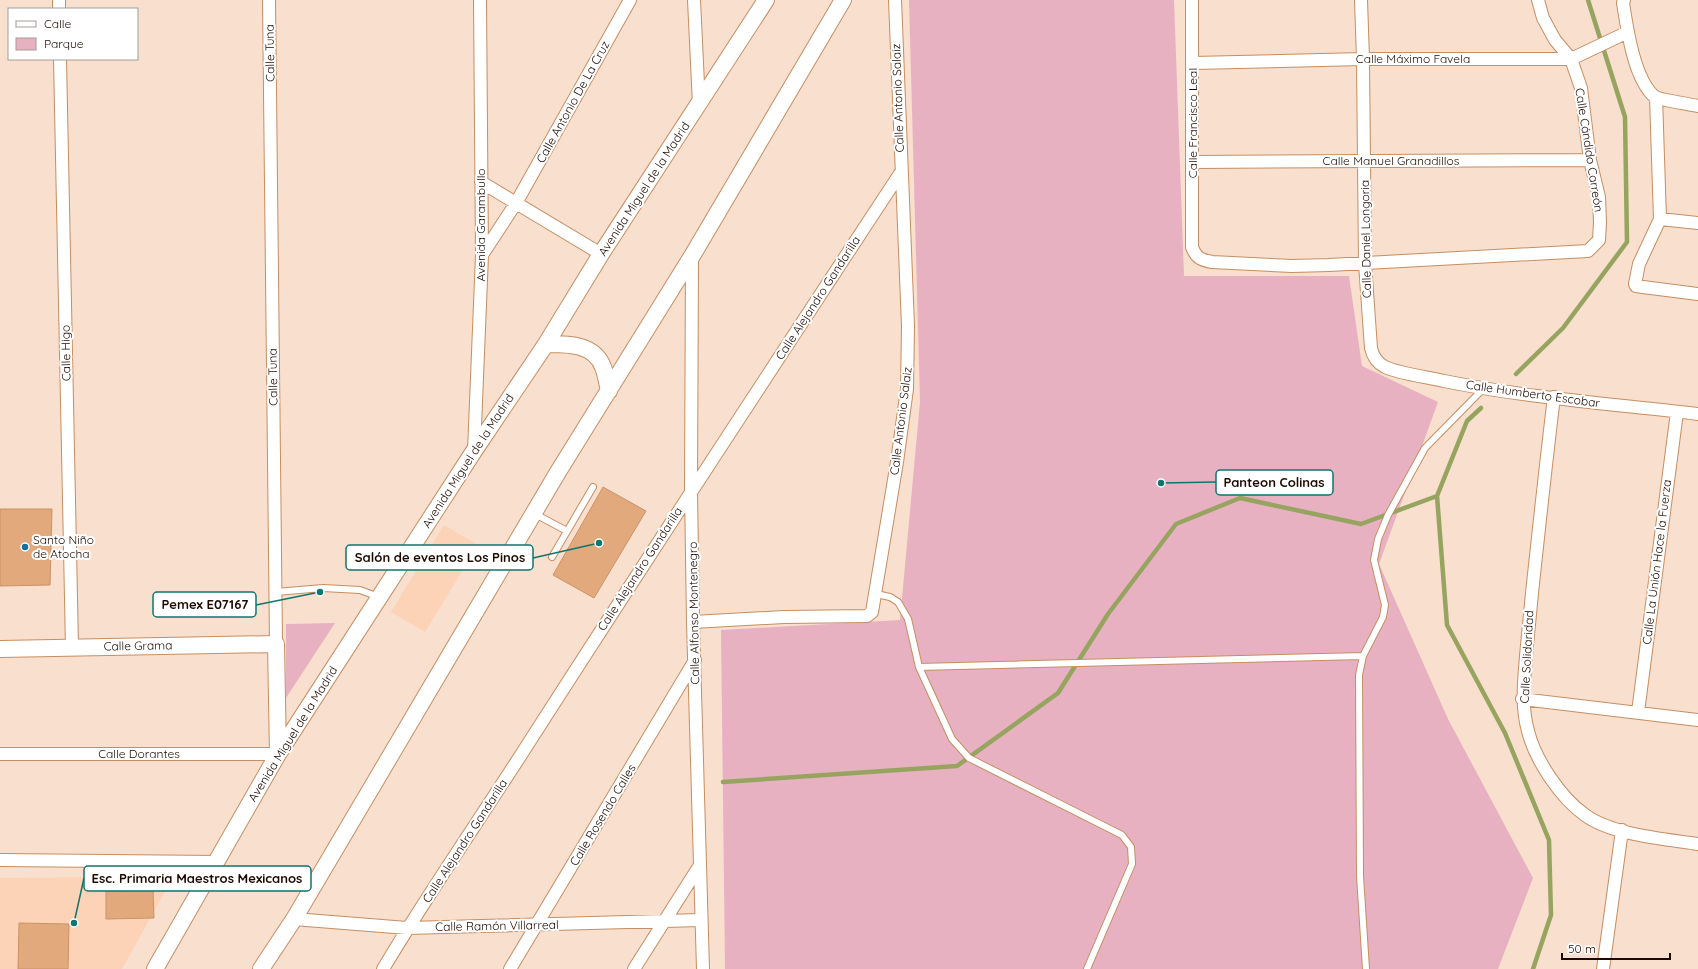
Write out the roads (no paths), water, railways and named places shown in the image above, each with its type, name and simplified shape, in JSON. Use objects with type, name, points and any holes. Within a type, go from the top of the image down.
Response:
[{"type":"main road","name":"Avenida Miguel de la Madrid","points":[[155,969],[278,754],[474,451],[546,344],[602,254],[766,0]]},
{"type":"main road","points":[[261,969],[294,919],[533,513],[692,256],[843,0]]},
{"type":"main road","points":[[546,344],[576,345],[594,354],[603,367],[609,391]]},
{"type":"main road","name":"Calle Grama","points":[[0,649],[276,644]]},
{"type":"main road","name":"Calle Tuna","points":[[276,644],[278,754]]},
{"type":"street","name":"Calle Tuna","points":[[269,0],[276,644]]},
{"type":"street","name":"Avenida Garambullo","points":[[474,451],[482,255],[480,0]]},
{"type":"street","name":"Calle Antonio De La Cruz","points":[[482,255],[516,204],[630,0]]},
{"type":"street","points":[[694,0],[698,105]]},
{"type":"street","name":"Calle Antonio Salaiz","points":[[693,622],[867,616],[872,612],[897,462],[907,389],[908,326],[895,0]]},
{"type":"street","name":"Calle Francisco Leal","points":[[1192,0],[1192,247]]},
{"type":"street","name":"Calle Daniel Longoria","points":[[1361,0],[1365,161],[1365,264],[1371,348],[1374,357]]},
{"type":"street","name":"Calle Cándido Carreón","points":[[1192,247],[1196,257],[1202,260],[1227,263],[1292,266],[1365,264],[1588,251],[1599,240],[1599,197],[1590,160],[1581,88],[1571,59],[1555,40],[1543,18],[1538,0]]},
{"type":"street","points":[[1623,1],[1628,32],[1635,60],[1642,77],[1656,98],[1660,218],[1639,264],[1635,279],[1636,286],[1698,294]]},
{"type":"street","name":"Calle Máximo Favela","points":[[1193,63],[1363,59],[1571,59],[1628,32]]},
{"type":"street","name":"Calle Higo","points":[[60,60],[72,647]]},
{"type":"street","points":[[1656,98],[1698,106]]},
{"type":"street","name":"Calle Manuel Granadillos","points":[[1193,162],[1590,160]]},
{"type":"street","name":"Calle Alejandro Gandarilla","points":[[383,969],[408,928],[517,763],[691,490],[901,172]]},
{"type":"street","points":[[481,182],[602,254]]},
{"type":"street","points":[[1660,218],[1698,223]]},
{"type":"street","name":"Calle Alfonso Montenegro","points":[[692,256],[691,490],[693,622],[703,969]]},
{"type":"street","name":"Calle Humberto Escobar","points":[[1374,357],[1380,364],[1392,370],[1484,388],[1698,414]]},
{"type":"street","name":"Calle Solidaridad","points":[[1554,397],[1529,617],[1522,699],[1528,732],[1541,762],[1560,791],[1573,806],[1586,816],[1605,825],[1622,830],[1657,838],[1698,844]]},
{"type":"street","name":"Calle La Unión Hace la Fuerza","points":[[1638,712],[1677,412]]},
{"type":"street","name":"Calle Rosendo Calles","points":[[510,969],[695,660]]},
{"type":"street","points":[[1522,699],[1698,720]]},
{"type":"street","name":"Calle Dorantes","points":[[0,754],[278,754]]},
{"type":"street","points":[[1603,969],[1622,830]]},
{"type":"street","points":[[0,860],[216,862]]},
{"type":"street","points":[[634,969],[700,865]]},
{"type":"street","name":"Calle Ramón Villarreal","points":[[294,919],[408,928],[536,926],[701,920]]},
{"type":"lane","points":[[1366,969],[1360,861],[1359,675],[1362,656],[1383,616],[1385,605],[1374,560],[1378,539],[1388,515],[1425,448],[1484,388]]},
{"type":"lane","points":[[552,557],[593,487]]},
{"type":"lane","points":[[533,513],[567,531]]},
{"type":"lane","points":[[276,592],[323,588],[360,590],[380,597]]},
{"type":"lane","points":[[876,594],[890,597],[898,602],[908,619],[919,667],[952,738],[969,758],[1122,835],[1131,847],[1132,864],[1087,969]]},
{"type":"lane","points":[[919,667],[1362,656]]},
{"type":"waterway","points":[[1516,374],[1563,328],[1627,242],[1625,117],[1588,0]]},
{"type":"waterway","points":[[1481,408],[1467,421],[1437,496],[1447,625],[1505,733],[1549,840],[1551,915],[1533,969]]},
{"type":"waterway","points":[[723,782],[957,766],[1058,693],[1108,614],[1176,524],[1240,498],[1361,524],[1437,496]]},
{"type":"place","name":"Panteon Colinas","points":[[1161,483]]},
{"type":"place","name":"Salón de eventos Los Pinos","points":[[599,543]]},
{"type":"place","name":"Santo Niño de Atocha","points":[[25,547]]},
{"type":"place","name":"Pemex E07167","points":[[320,592]]},
{"type":"place","name":"Esc. Primaria Maestros Mexicanos","points":[[74,923]]}]
